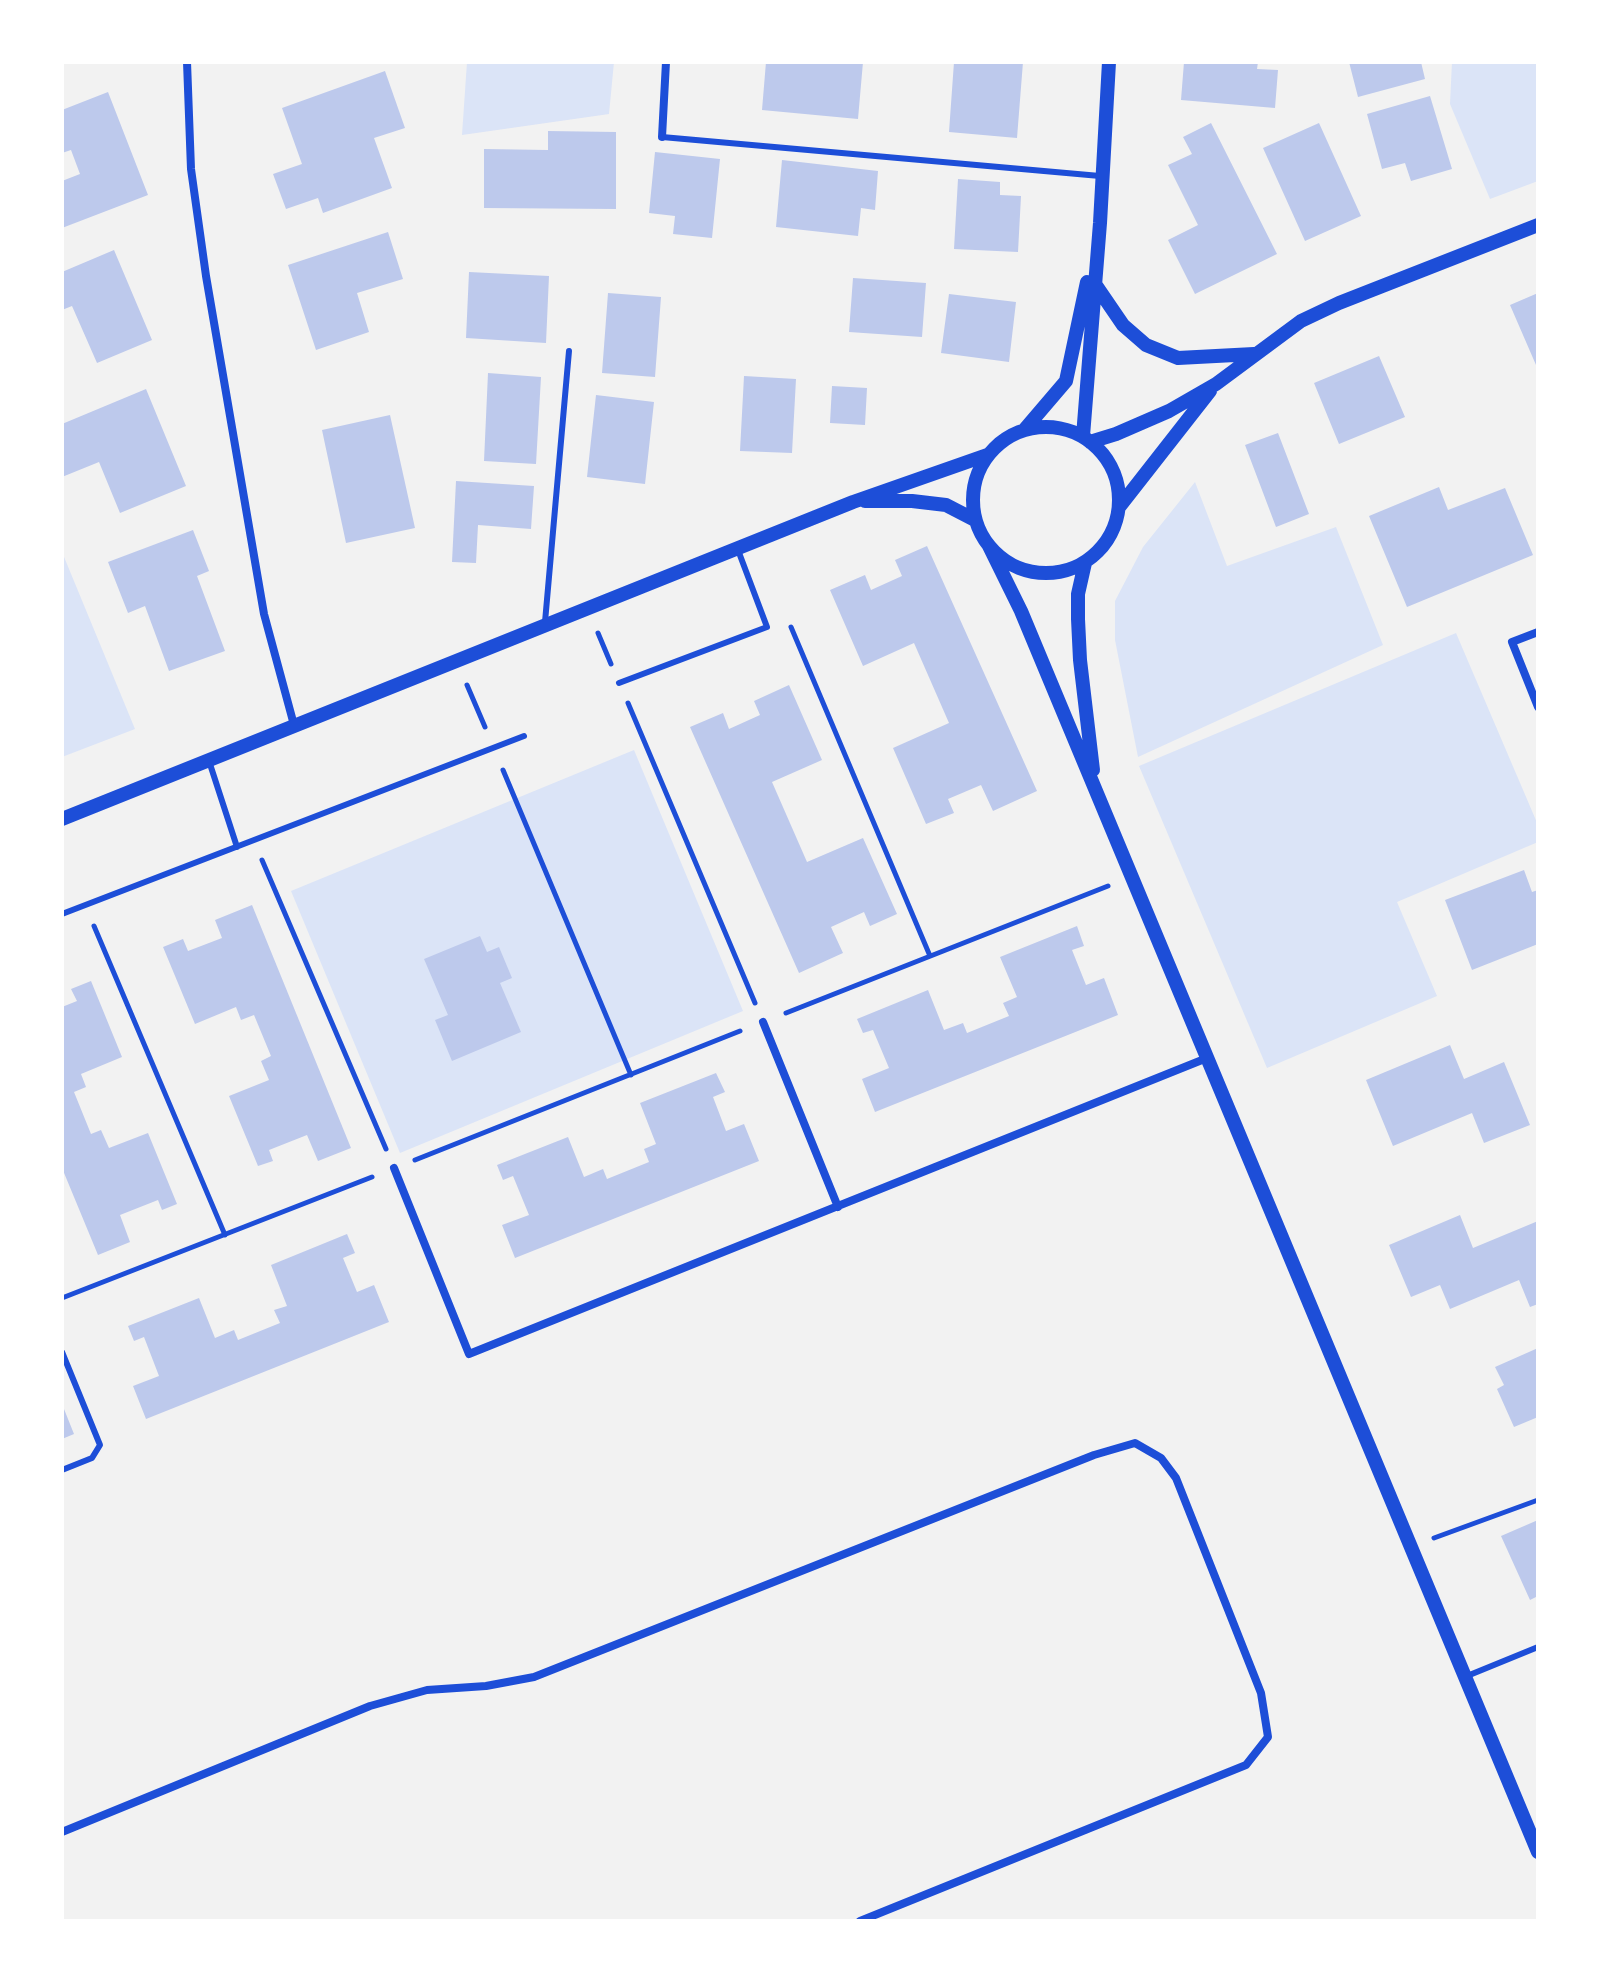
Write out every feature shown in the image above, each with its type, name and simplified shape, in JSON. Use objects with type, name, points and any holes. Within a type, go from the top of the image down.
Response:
[{"type":"street","points":[[187,62],[191,169],[206,276],[264,614],[294,725]]},
{"type":"street","points":[[662,137],[666,62]]},
{"type":"street","points":[[1086,439],[1109,62]]},
{"type":"street","points":[[1025,429],[1066,381],[1100,223]]},
{"type":"street","points":[[1086,439],[1116,434],[1169,411],[1216,384],[1301,321],[1339,303],[1538,225]]},
{"type":"street","points":[[1095,284],[1123,325],[1146,345],[1178,358],[1254,354]]},
{"type":"street","points":[[1120,506],[1216,384]]},
{"type":"street","points":[[989,546],[1012,565],[1036,573],[1062,572],[1085,563],[1103,548],[1114,528],[1120,506],[1118,485],[1111,466],[1086,439],[1066,429],[1048,426],[1025,429],[1004,439],[987,455],[976,476],[972,500],[975,520],[1021,611],[1538,1852]]},
{"type":"street","points":[[62,819],[853,502],[987,455]]},
{"type":"street","points":[[853,502],[912,501],[946,505],[975,520]]},
{"type":"street","points":[[1085,563],[1078,594],[1080,660],[1096,791]]},
{"type":"street","points":[[1538,632],[1512,642],[1538,707]]},
{"type":"street","points":[[763,1022],[838,1207]]},
{"type":"street","points":[[394,1168],[469,1354],[1207,1058]]},
{"type":"street","points":[[62,1832],[370,1706],[427,1690],[486,1686],[534,1677],[1094,1455],[1135,1443],[1161,1458],[1176,1478],[1261,1693],[1268,1737],[1246,1765],[860,1921]]},
{"type":"lane","points":[[662,137],[1103,176]]},
{"type":"lane","points":[[545,625],[569,351]]},
{"type":"lane","points":[[619,683],[767,627],[737,548]]},
{"type":"lane","points":[[62,914],[524,736]]},
{"type":"lane","points":[[209,761],[237,847]]},
{"type":"lane","points":[[62,1352],[100,1445],[92,1458],[62,1470]]},
{"type":"lane","points":[[1464,1677],[1538,1647]]},
{"type":"path","points":[[587,608],[763,1022]]},
{"type":"path","points":[[785,613],[930,956]]},
{"type":"path","points":[[457,660],[631,1075]]},
{"type":"path","points":[[254,840],[394,1168]]},
{"type":"path","points":[[62,1298],[1131,877]]},
{"type":"path","points":[[85,905],[225,1235]]},
{"type":"path","points":[[1410,1547],[1538,1500]]},
{"type":"shaded area","points":[[467,62],[614,62],[609,114],[462,135]]},
{"type":"shaded area","points":[[1452,62],[1538,62],[1538,181],[1490,199],[1450,104]]},
{"type":"shaded area","points":[[1195,482],[1227,566],[1336,527],[1383,645],[1138,757],[1115,640],[1115,601],[1143,547]]},
{"type":"shaded area","points":[[62,552],[135,729],[62,757]]},
{"type":"shaded area","points":[[1456,633],[1538,825],[1538,842],[1397,902],[1437,996],[1267,1068],[1139,766]]},
{"type":"shaded area","points":[[634,750],[743,1011],[400,1153],[291,891]]},
{"type":"building","points":[[766,62],[863,62],[858,119],[762,110]]},
{"type":"building","points":[[954,62],[1023,62],[1017,138],[949,132]]},
{"type":"building","points":[[1184,62],[1258,62],[1257,69],[1278,70],[1275,108],[1181,100]]},
{"type":"building","points":[[1349,62],[1421,62],[1425,79],[1358,97]]},
{"type":"building","points":[[385,71],[405,128],[374,138],[392,188],[323,213],[318,198],[286,209],[273,174],[302,164],[282,108]]},
{"type":"building","points":[[108,92],[148,195],[62,228],[62,181],[80,174],[71,150],[62,153],[62,110]]},
{"type":"building","points":[[1430,96],[1452,169],[1411,181],[1405,163],[1382,169],[1367,114]]},
{"type":"building","points":[[1211,123],[1277,254],[1195,294],[1168,240],[1198,225],[1168,165],[1192,154],[1183,137]]},
{"type":"building","points":[[1319,123],[1361,216],[1305,241],[1263,148]]},
{"type":"building","points":[[548,131],[616,132],[616,209],[484,208],[484,149],[548,150]]},
{"type":"building","points":[[655,152],[720,159],[712,238],[673,234],[675,216],[649,213]]},
{"type":"building","points":[[782,160],[878,171],[875,210],[861,208],[858,236],[776,227]]},
{"type":"building","points":[[958,179],[1000,182],[1000,195],[1021,196],[1018,252],[954,249]]},
{"type":"building","points":[[388,232],[403,279],[357,293],[369,332],[316,350],[288,265]]},
{"type":"building","points":[[114,250],[152,340],[97,363],[72,306],[62,310],[62,272]]},
{"type":"building","points":[[469,272],[549,276],[546,343],[466,338]]},
{"type":"building","points":[[853,278],[926,283],[922,337],[849,332]]},
{"type":"building","points":[[608,293],[661,297],[655,377],[602,373]]},
{"type":"building","points":[[1538,293],[1538,363],[1536,365],[1510,305]]},
{"type":"building","points":[[949,294],[1016,302],[1009,362],[941,353]]},
{"type":"building","points":[[1379,356],[1405,417],[1339,444],[1314,383]]},
{"type":"building","points":[[488,373],[541,377],[536,464],[484,461]]},
{"type":"building","points":[[744,376],[796,379],[792,453],[740,451]]},
{"type":"building","points":[[832,386],[867,388],[865,425],[830,423]]},
{"type":"building","points":[[146,389],[186,486],[120,513],[99,462],[62,477],[62,424]]},
{"type":"building","points":[[596,395],[654,402],[645,484],[587,477]]},
{"type":"building","points":[[390,415],[415,528],[346,543],[322,430]]},
{"type":"building","points":[[1278,433],[1309,514],[1276,527],[1245,445]]},
{"type":"building","points":[[456,481],[534,486],[531,529],[478,525],[476,563],[452,562]]},
{"type":"building","points":[[1439,487],[1448,510],[1505,488],[1533,555],[1407,607],[1369,516]]},
{"type":"building","points":[[193,530],[209,571],[197,576],[225,651],[169,671],[145,606],[128,613],[108,562]]},
{"type":"building","points":[[927,546],[1037,791],[993,811],[981,785],[948,799],[954,813],[926,824],[893,748],[949,723],[914,643],[863,666],[830,590],[865,575],[871,590],[902,576],[895,560]]},
{"type":"building","points":[[789,685],[822,760],[772,782],[807,862],[863,838],[897,914],[870,926],[864,912],[831,927],[843,953],[799,973],[690,727],[723,713],[729,729],[760,715],[754,701]]},
{"type":"building","points":[[1524,870],[1532,892],[1538,890],[1538,944],[1472,970],[1445,900]]},
{"type":"building","points":[[252,905],[351,1148],[318,1161],[307,1135],[269,1150],[273,1161],[258,1166],[229,1096],[269,1080],[261,1061],[271,1056],[254,1015],[241,1020],[236,1007],[195,1024],[163,947],[183,939],[188,951],[222,938],[215,920]]},
{"type":"building","points":[[1077,926],[1084,946],[1072,950],[1086,985],[1104,978],[1118,1015],[875,1112],[862,1079],[889,1068],[873,1030],[863,1033],[857,1019],[928,990],[944,1030],[963,1023],[967,1033],[1009,1016],[1003,1003],[1017,997],[1000,957]]},
{"type":"building","points":[[480,936],[487,952],[499,947],[512,978],[500,983],[521,1032],[452,1061],[435,1020],[448,1015],[424,959]]},
{"type":"building","points":[[91,981],[122,1057],[81,1074],[86,1087],[74,1092],[91,1134],[101,1130],[109,1148],[148,1133],[177,1204],[162,1210],[158,1200],[120,1215],[130,1242],[98,1255],[62,1168],[62,1007],[77,1001],[71,989]]},
{"type":"building","points":[[1450,1045],[1464,1079],[1504,1062],[1530,1125],[1484,1143],[1472,1113],[1393,1146],[1366,1080]]},
{"type":"building","points":[[716,1073],[725,1092],[713,1097],[726,1131],[744,1124],[759,1161],[515,1258],[502,1225],[529,1215],[513,1176],[503,1180],[497,1165],[568,1137],[584,1177],[603,1169],[607,1179],[649,1162],[644,1149],[656,1144],[640,1103]]},
{"type":"building","points":[[1460,1215],[1473,1248],[1538,1221],[1538,1304],[1530,1307],[1519,1280],[1450,1309],[1440,1285],[1411,1297],[1389,1245]]},
{"type":"building","points":[[347,1234],[355,1253],[343,1258],[357,1292],[374,1285],[389,1322],[146,1419],[133,1386],[159,1376],[144,1337],[134,1341],[128,1326],[199,1298],[215,1338],[234,1330],[238,1340],[280,1323],[274,1310],[287,1306],[271,1265]]},
{"type":"building","points":[[1538,1348],[1538,1417],[1514,1427],[1497,1389],[1504,1385],[1495,1367]]},
{"type":"building","points":[[62,1404],[74,1434],[62,1439]]},
{"type":"building","points":[[1538,1520],[1538,1596],[1530,1600],[1501,1536]]}]
